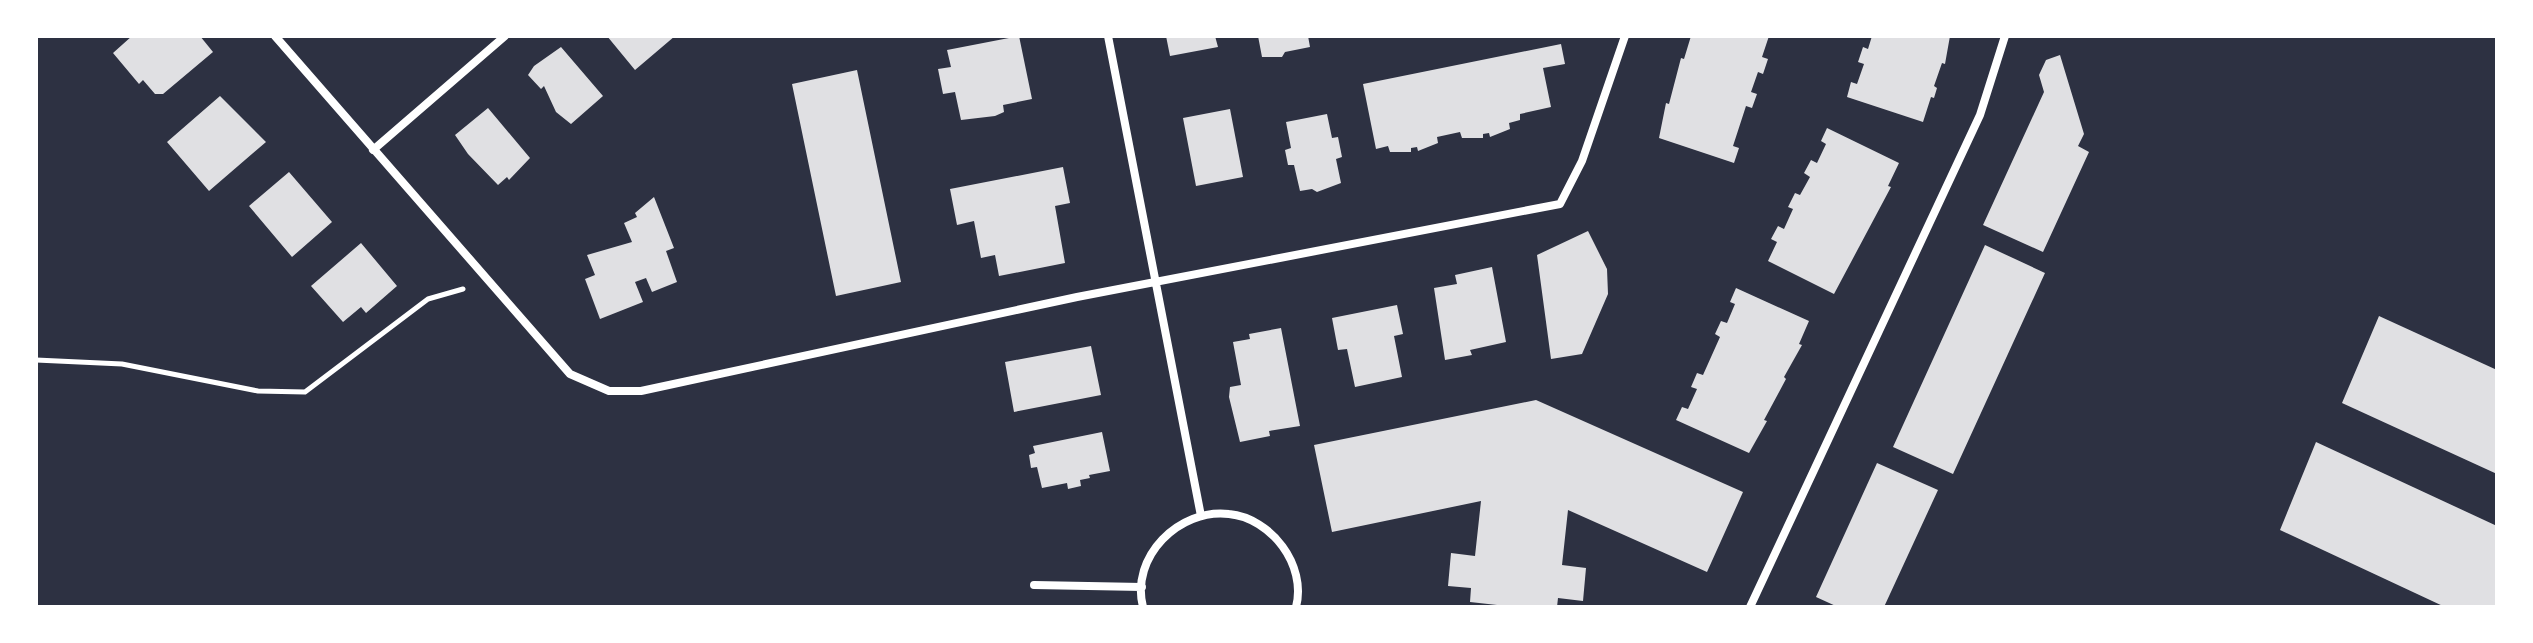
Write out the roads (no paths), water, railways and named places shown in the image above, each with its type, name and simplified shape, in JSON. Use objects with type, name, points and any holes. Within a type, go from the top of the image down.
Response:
[{"type":"street","points":[[275,36],[570,374],[609,391],[641,391],[1156,283],[1560,204],[1582,161],[1625,36]]},
{"type":"street","points":[[373,150],[505,36]]},
{"type":"street","points":[[1108,36],[1201,516]]},
{"type":"street","points":[[1750,607],[1980,115],[2005,36]]},
{"type":"street","points":[[1143,607],[1142,587],[1149,557],[1165,535],[1201,516],[1229,514],[1255,522],[1282,544],[1294,568],[1296,607]]},
{"type":"street","points":[[1034,585],[1142,587]]}]
